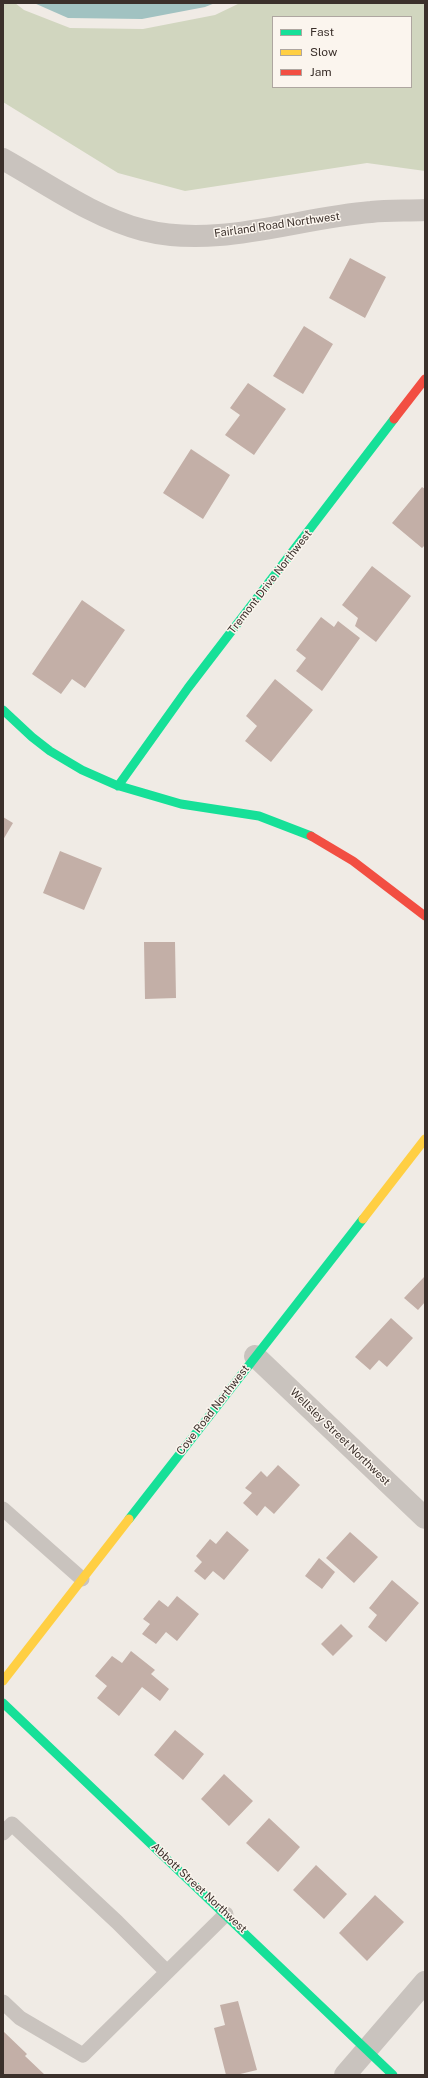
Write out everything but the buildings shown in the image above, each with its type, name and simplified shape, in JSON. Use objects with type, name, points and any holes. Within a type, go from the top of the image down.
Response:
[{"type":"street","name":"Fairland Road Northwest","points":[[3,159],[106,217],[143,230],[183,236],[224,234],[371,212],[425,210]]},
{"type":"street","name":"Tremont Drive Northwest","points":[[118,786],[188,688],[425,379]]},
{"type":"street","points":[[3,710],[36,741],[77,767],[118,786],[168,802],[227,809],[272,820],[315,838],[356,861],[425,916]]},
{"type":"street","name":"Cove Road Northwest","points":[[3,1681],[425,1139]]},
{"type":"street","name":"Wellsley Street Northwest","points":[[255,1356],[425,1518]]},
{"type":"street","name":"Abbott Street Northwest","points":[[3,1703],[226,1914],[393,2075]]},
{"type":"street","points":[[345,2075],[425,1982]]},
{"type":"lane","points":[[3,1509],[82,1580]]},
{"type":"lane","points":[[3,1833],[12,1824],[117,1922],[167,1972]]},
{"type":"lane","points":[[3,2002],[20,2018],[83,2055],[226,1914]]},
{"type":"green space","points":[[3,3],[15,3],[24,10],[70,28],[143,29],[215,15],[240,3],[425,3],[425,171],[367,163],[185,191],[118,173],[3,102]]},
{"type":"water","points":[[34,3],[215,3],[205,7],[142,19],[68,18]]},
{"type":"traffic: fast","points":[[118,786],[188,688],[394,419]]},
{"type":"traffic: fast","points":[[3,710],[32,737],[50,751],[82,770],[116,785],[181,804],[259,816],[311,836]]},
{"type":"traffic: fast","points":[[129,1519],[363,1219]]},
{"type":"traffic: fast","points":[[3,1703],[393,2075]]},
{"type":"traffic: slow","points":[[363,1219],[425,1139]]},
{"type":"traffic: slow","points":[[3,1681],[129,1519]]},
{"type":"traffic: jam","points":[[394,419],[425,379]]},
{"type":"traffic: jam","points":[[311,836],[353,861],[425,916]]}]
